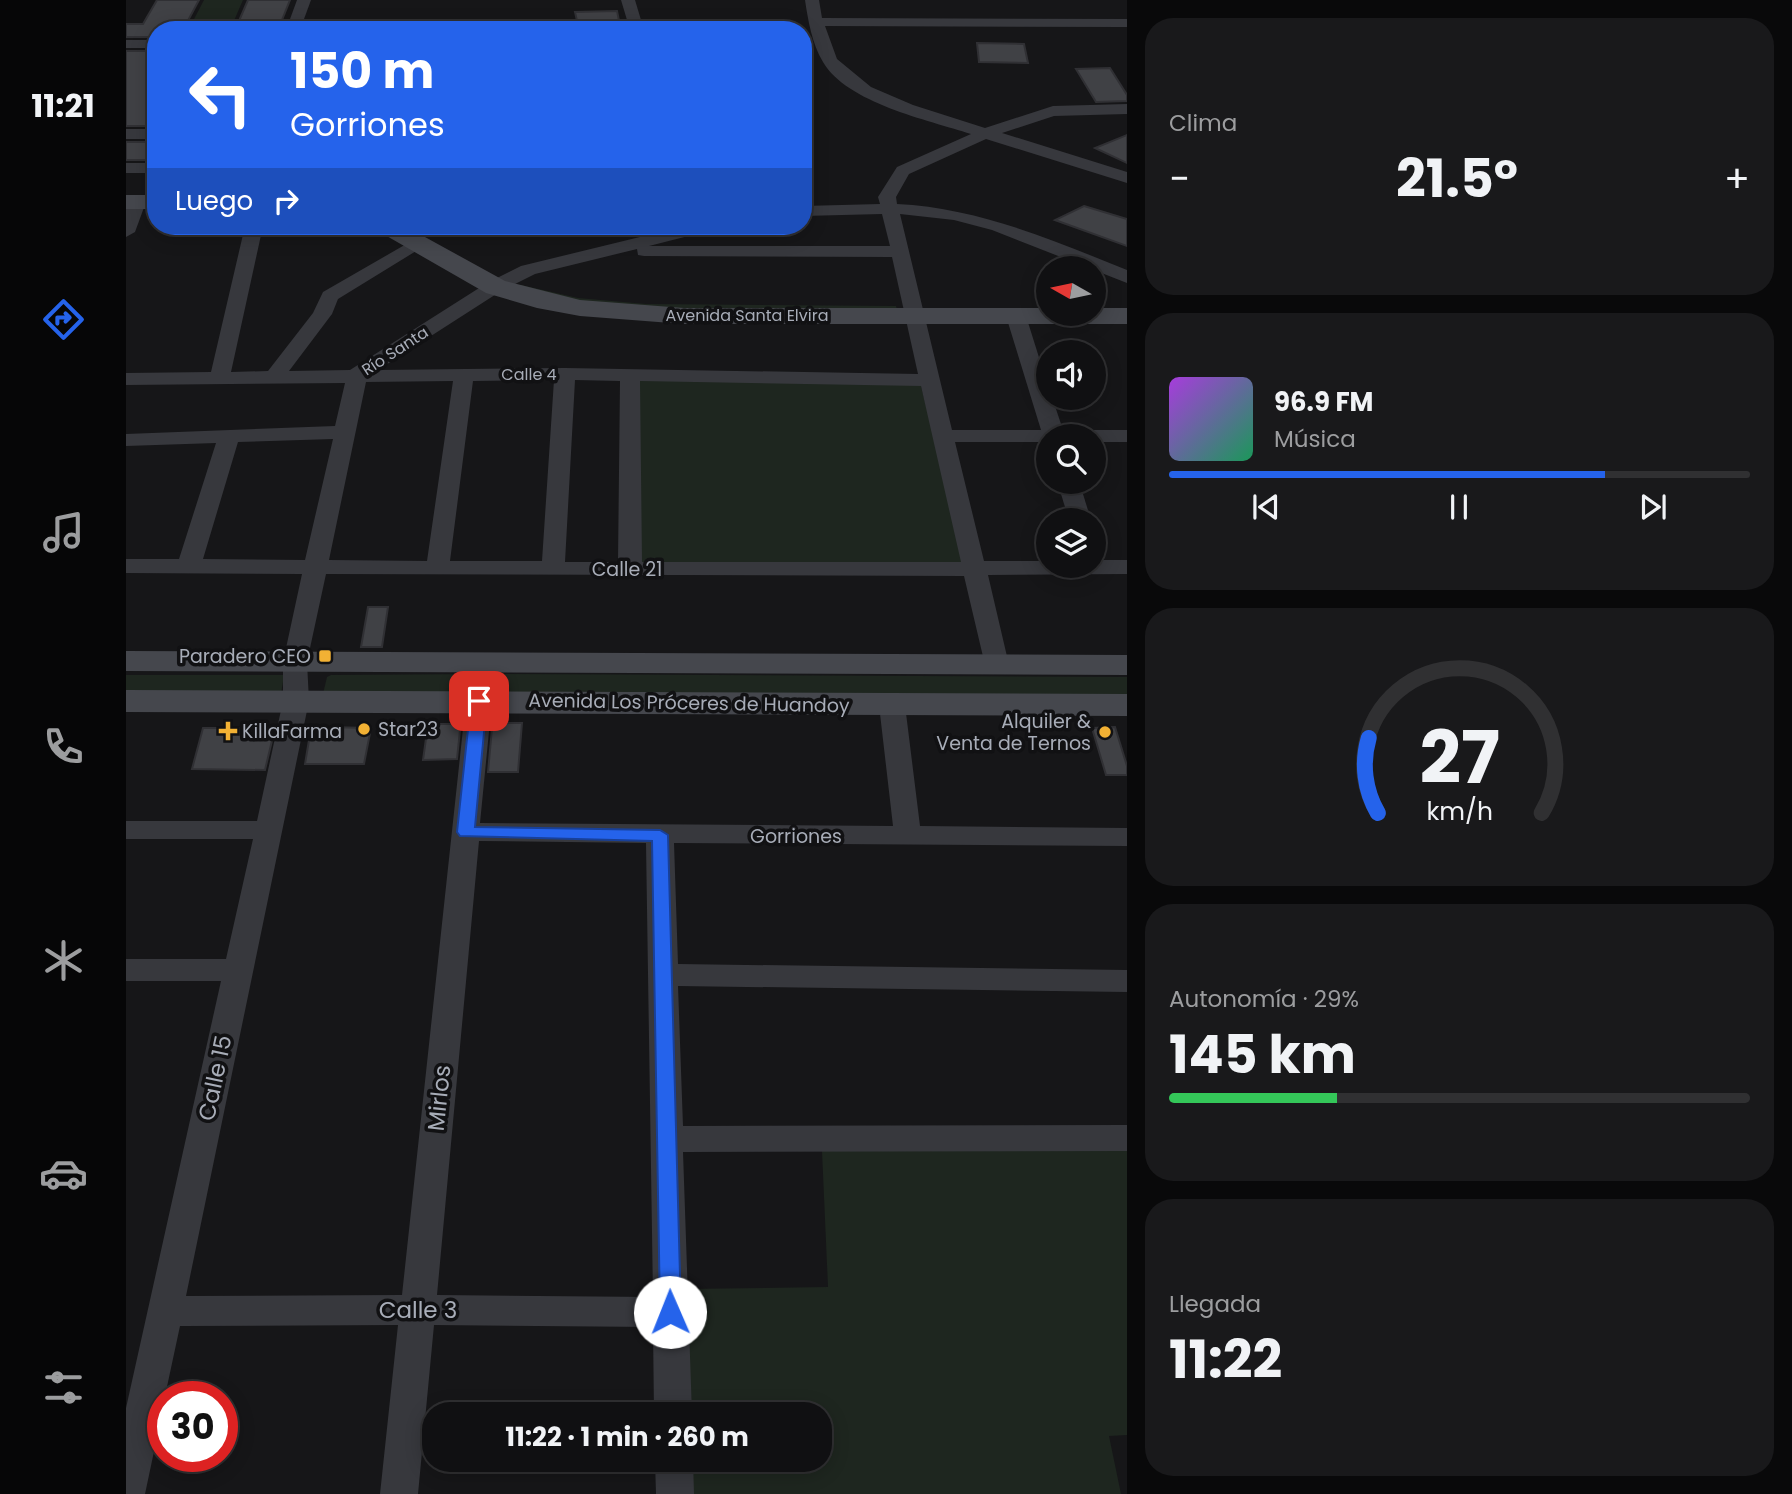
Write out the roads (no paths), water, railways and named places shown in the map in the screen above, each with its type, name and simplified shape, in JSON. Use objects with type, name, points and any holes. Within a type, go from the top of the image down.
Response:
[{"type":"main road","name":"Avenida Santa Elvira","points":[[413,235],[538,300],[627,313],[914,308],[1036,302]]},
{"type":"main road","name":"Avenida Santa Elvira","points":[[1106,307],[1126,315]]},
{"type":"main road","name":"Avenida Santa Elvira","points":[[914,308],[1016,316],[1126,315]]},
{"type":"main road","name":"Avenida Los Próceres de Huandoy","points":[[126,661],[1127,665]]},
{"type":"main road","name":"Avenida Los Próceres de Huandoy","points":[[126,701],[1127,705]]},
{"type":"street","points":[[296,21],[304,0]]},
{"type":"street","points":[[628,0],[634,21]]},
{"type":"street","points":[[813,0],[816,22],[830,61],[849,80],[883,100],[1127,178]]},
{"type":"street","points":[[816,22],[1127,23]]},
{"type":"street","points":[[126,44],[147,44]]},
{"type":"street","points":[[997,665],[887,197],[903,171],[985,133],[1053,111],[1127,109]]},
{"type":"street","points":[[126,134],[147,134]]},
{"type":"street","points":[[126,168],[147,168]]},
{"type":"street","points":[[126,232],[140,197]]},
{"type":"street","points":[[812,211],[889,210],[939,213],[983,222],[1127,277]]},
{"type":"street","points":[[220,376],[252,235]]},
{"type":"street","points":[[275,376],[322,314],[330,296],[413,235]]},
{"type":"street","name":"Río Santa","points":[[295,662],[357,375],[503,282],[597,251],[667,235]]},
{"type":"street","points":[[597,251],[900,252]]},
{"type":"street","points":[[1016,316],[1050,424]]},
{"type":"street","points":[[553,568],[565,374]]},
{"type":"street","name":"Calle 4","points":[[126,379],[565,374],[931,380]]},
{"type":"street","points":[[438,567],[464,375]]},
{"type":"street","points":[[630,375],[630,569]]},
{"type":"street","points":[[126,440],[344,432]]},
{"type":"street","points":[[189,566],[229,436]]},
{"type":"street","points":[[944,436],[1036,436]]},
{"type":"street","points":[[1106,436],[1127,436]]},
{"type":"street","name":"Calle 21","points":[[126,566],[630,569],[1036,567]]},
{"type":"street","name":"Calle 21","points":[[1106,566],[1127,567]]},
{"type":"street","name":"Calle 15","points":[[126,1494],[296,701],[295,662]]},
{"type":"street","name":"Mirlos","points":[[399,1494],[479,701]]},
{"type":"street","points":[[892,705],[908,837]]},
{"type":"street","points":[[126,830],[268,830]]},
{"type":"street","name":"Gorriones","points":[[466,832],[1127,837]]},
{"type":"street","points":[[660,835],[673,1402]]},
{"type":"street","points":[[126,970],[238,971]]},
{"type":"street","points":[[663,975],[1127,981]]},
{"type":"street","points":[[666,1139],[1127,1138]]},
{"type":"street","name":"Calle 3","points":[[165,1311],[670,1312]]},
{"type":"street","points":[[674,1472],[675,1494]]},
{"type":"place","name":"Paradero CEO","points":[[325,656]]},
{"type":"place","name":"Star23","points":[[364,729]]},
{"type":"place","name":"KillaFarma","points":[[228,731]]},
{"type":"place","name":"Alquiler & Venta de Ternos","points":[[1105,732]]}]
